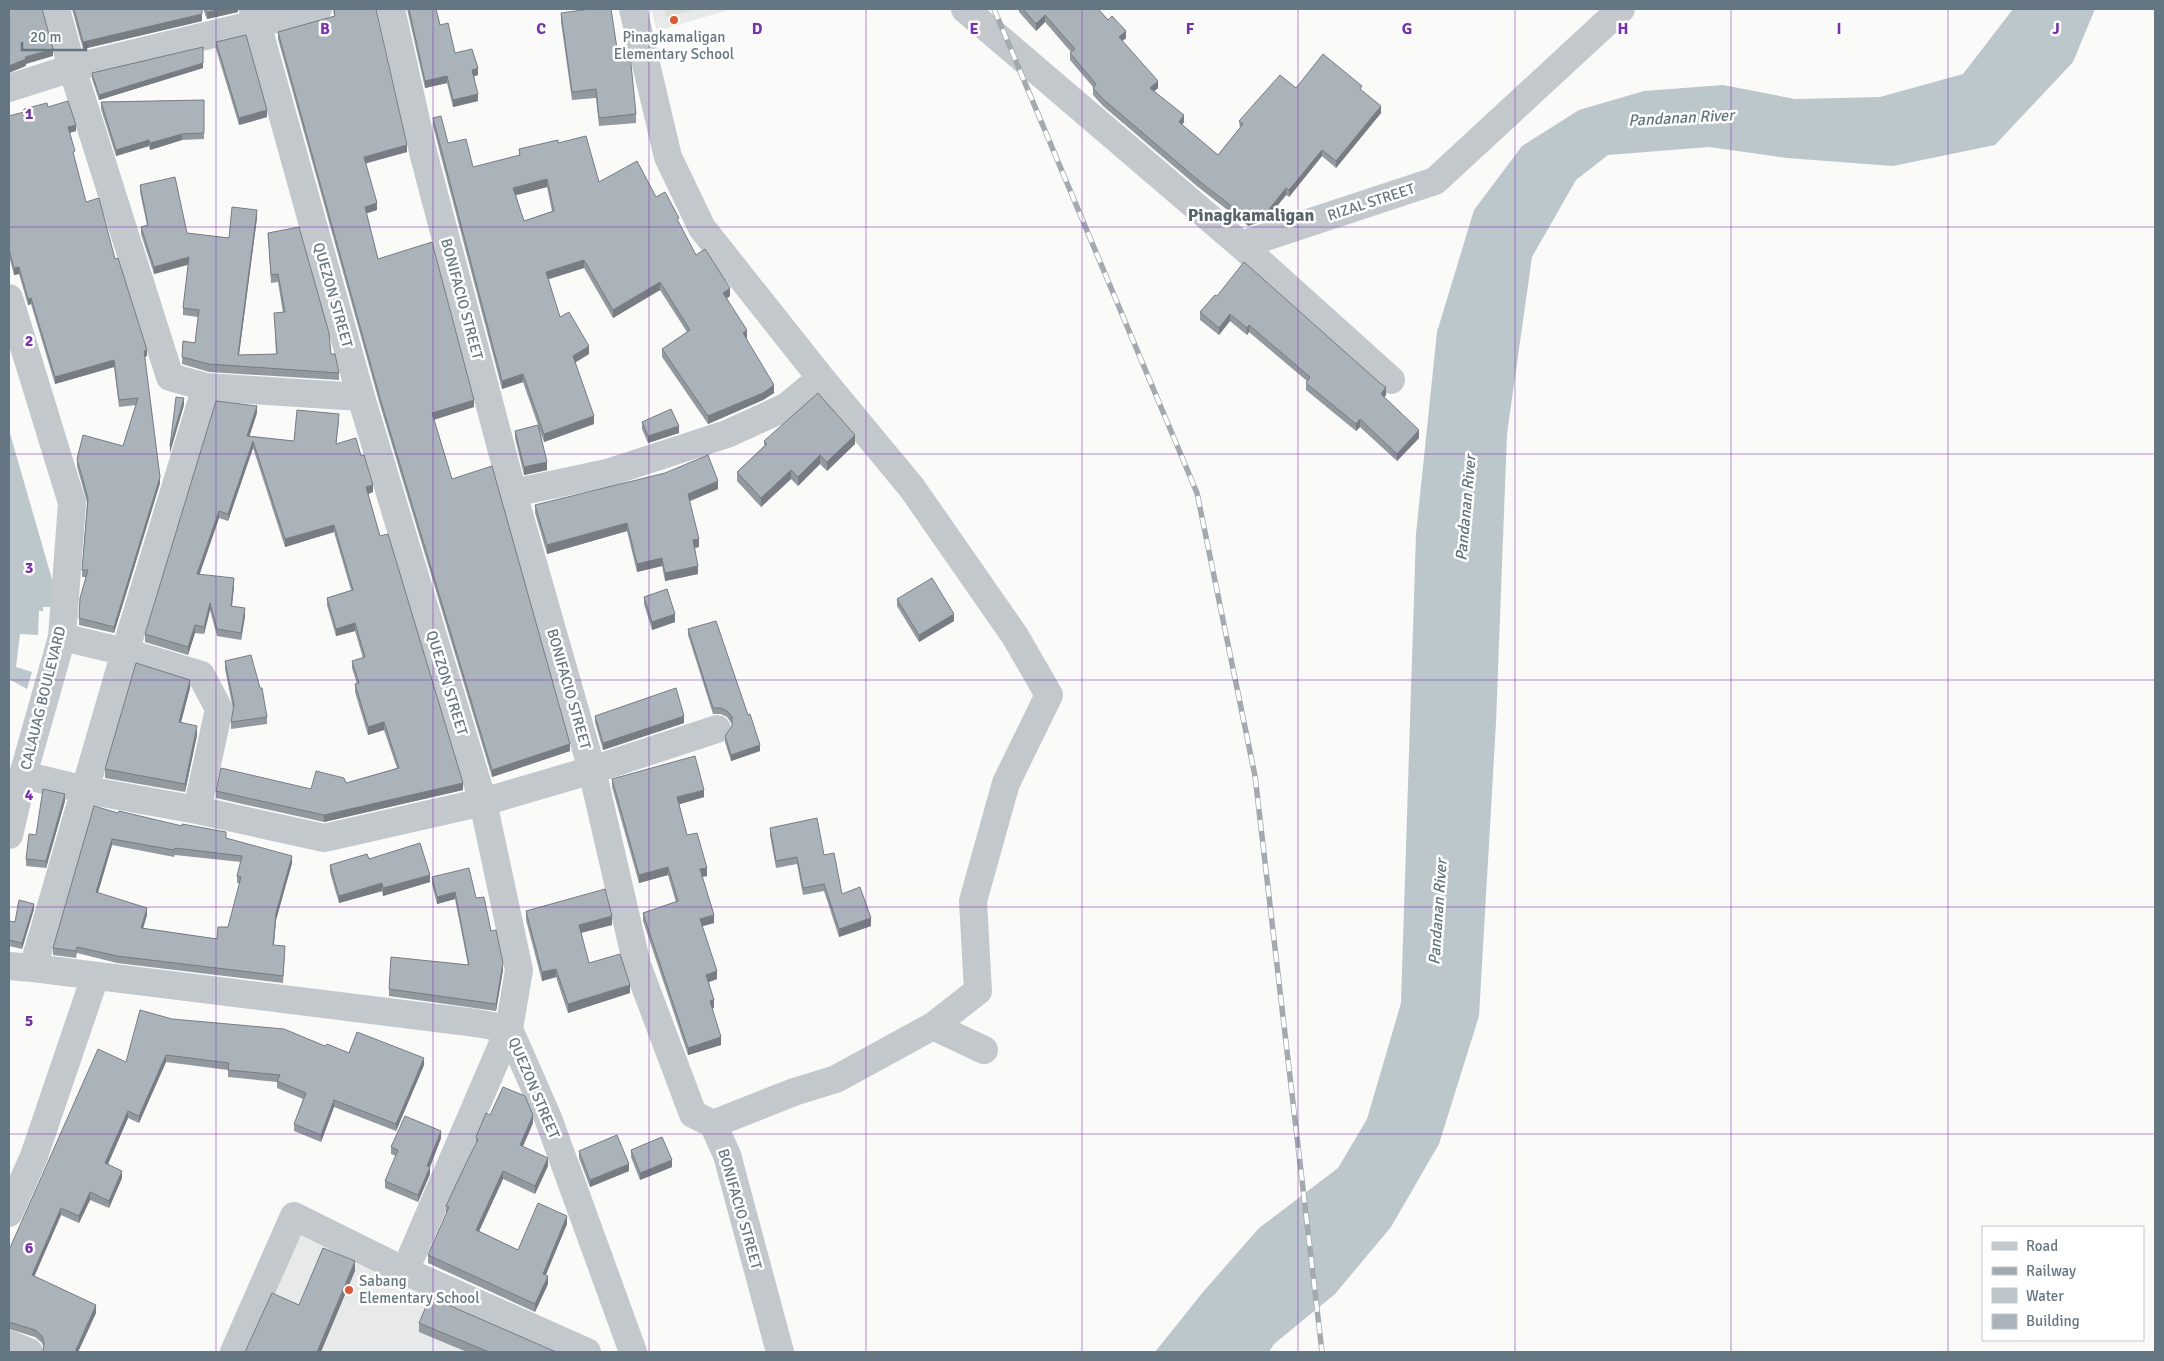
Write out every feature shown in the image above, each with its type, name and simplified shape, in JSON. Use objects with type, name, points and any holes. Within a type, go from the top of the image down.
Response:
[{"type":"street","points":[[56,9],[72,68],[170,377],[206,387],[361,397]]},
{"type":"street","points":[[9,88],[255,16],[318,9]]},
{"type":"street","name":"BONIFACIO STREET","points":[[391,9],[424,156],[513,493],[592,770],[637,965],[693,1114],[713,1124],[726,1155],[780,1352]]},
{"type":"street","points":[[634,9],[668,157],[702,228],[821,378],[912,488],[1015,636],[1049,694],[1006,783],[973,901],[978,990],[933,1026],[836,1079],[794,1092],[713,1124]]},
{"type":"street","points":[[965,9],[1241,245],[1391,380]]},
{"type":"street","name":"RIZAL STREET","points":[[1241,245],[1435,181],[1621,9]]},
{"type":"street","name":"QUEZON STREET","points":[[255,16],[361,397],[483,802],[519,970],[509,1029],[548,1118],[632,1352]]},
{"type":"street","name":"CALAUAG BOULEVARD","points":[[9,298],[72,504],[62,637],[23,775],[9,835]]},
{"type":"street","points":[[513,493],[607,473],[727,434],[786,407],[821,378]]},
{"type":"street","points":[[206,387],[125,652],[86,790],[21,967],[476,1023],[509,1029],[405,1271]]},
{"type":"street","points":[[62,637],[125,652],[201,675],[219,709],[197,810]]},
{"type":"street","points":[[23,775],[86,790],[197,810],[324,838],[483,802],[717,730]]},
{"type":"street","points":[[9,1214],[34,1156],[95,977]]},
{"type":"street","points":[[933,1026],[984,1050]]},
{"type":"street","points":[[234,1352],[294,1216],[405,1271],[587,1352]]},
{"type":"street","points":[[9,1344],[29,1352]]},
{"type":"shaded area","name":"Pinagkamaligan Elementary School","points":[[651,9],[732,9],[657,31]]},
{"type":"shaded area","points":[[664,9],[700,9],[666,17]]},
{"type":"shaded area","name":"Sabang Elementary School","points":[[296,1227],[560,1352],[243,1352]]},
{"type":"water","name":"Pandanan River","points":[[2013,9],[2095,9],[2073,62],[1995,145],[1893,166],[1787,158],[1709,147],[1608,155],[1576,180],[1532,257],[1507,434],[1496,723],[1479,1016],[1439,1144],[1391,1227],[1335,1294],[1274,1344],[1269,1352],[1155,1352],[1203,1292],[1259,1228],[1338,1168],[1367,1119],[1401,1003],[1416,534],[1437,332],[1474,210],[1522,146],[1579,110],[1644,91],[1723,85],[1795,99],[1880,97],[1963,74]]},
{"type":"water","points":[[9,430],[60,607],[43,607],[43,611],[39,611],[38,635],[20,634],[16,667],[32,672],[27,689],[9,679]]},
{"type":"building","points":[[9,9],[42,9],[53,49],[25,57],[26,59],[9,66]]},
{"type":"building","points":[[74,9],[202,9],[202,14],[83,42]]},
{"type":"building","points":[[206,9],[223,9],[207,12]]},
{"type":"building","points":[[334,9],[376,9],[407,145],[364,157],[377,203],[365,207],[378,259],[432,242],[474,400],[432,413],[452,479],[492,466],[570,744],[492,770],[380,398],[278,32],[335,16]]},
{"type":"building","points":[[409,9],[436,9],[440,25],[448,23],[455,53],[472,49],[478,68],[472,70],[478,94],[453,100],[447,76],[425,81]]},
{"type":"building","points":[[590,9],[611,9],[618,55],[630,54],[636,114],[599,118],[596,89],[572,92],[561,13]]},
{"type":"building","points":[[1023,9],[1098,9],[1108,20],[1112,16],[1126,31],[1119,37],[1158,81],[1150,88],[1184,115],[1179,122],[1218,155],[1243,124],[1239,121],[1280,75],[1296,88],[1323,54],[1362,86],[1360,89],[1381,106],[1336,161],[1322,150],[1289,190],[1286,188],[1266,213],[1248,219],[1198,180],[1103,99],[1093,88],[1096,84],[1070,53],[1075,49],[1045,15],[1036,24]]},
{"type":"building","points":[[246,35],[267,110],[239,118],[216,42]]},
{"type":"building","points":[[203,47],[203,63],[99,95],[92,73]]},
{"type":"building","points":[[204,100],[204,133],[182,134],[150,143],[149,140],[116,150],[101,102]]},
{"type":"building","points":[[68,101],[76,125],[68,127],[86,202],[99,198],[115,259],[118,258],[147,350],[144,351],[160,477],[114,627],[79,618],[80,598],[88,570],[82,570],[88,498],[77,459],[83,435],[123,446],[138,398],[119,400],[114,360],[55,377],[31,298],[28,299],[19,267],[14,268],[9,249],[9,116],[24,112],[24,109],[47,103],[48,107]]},
{"type":"building","points":[[441,116],[448,143],[466,139],[473,167],[520,155],[519,149],[558,140],[558,143],[586,136],[599,182],[637,161],[656,197],[665,192],[696,255],[705,249],[730,288],[723,293],[747,330],[743,333],[774,385],[763,393],[708,416],[662,349],[690,330],[660,282],[613,310],[584,260],[546,272],[560,317],[569,312],[589,346],[573,356],[594,416],[544,434],[523,374],[502,381],[433,118]],"holes":[[[547,179],[554,211],[524,221],[513,188]]]},
{"type":"building","points":[[175,177],[187,233],[229,238],[232,207],[257,210],[238,355],[277,354],[274,313],[285,312],[278,274],[271,275],[268,233],[299,227],[329,333],[331,354],[335,354],[339,373],[209,364],[182,357],[183,341],[195,343],[199,310],[183,308],[189,257],[154,267],[141,227],[148,225],[140,185]]},
{"type":"building","points":[[1244,262],[1386,387],[1381,394],[1419,430],[1397,454],[1360,419],[1356,424],[1306,383],[1310,377],[1249,325],[1247,328],[1230,314],[1219,328],[1200,312],[1215,295],[1217,296]]},
{"type":"building","points":[[818,393],[855,435],[827,462],[820,455],[798,477],[791,470],[761,498],[737,472],[767,444],[764,441]]},
{"type":"building","points":[[176,397],[184,398],[170,446]]},
{"type":"building","points":[[216,401],[257,406],[247,436],[294,441],[297,410],[339,414],[336,444],[356,438],[361,456],[364,455],[373,485],[366,487],[380,536],[388,534],[463,783],[324,815],[216,791],[221,768],[311,789],[316,771],[344,778],[346,783],[399,768],[384,722],[368,727],[355,684],[359,683],[352,661],[365,657],[355,623],[336,629],[327,598],[353,590],[334,525],[285,539],[253,441],[228,514],[219,511],[197,574],[234,578],[231,606],[245,608],[241,633],[217,629],[210,603],[204,627],[195,625],[188,647],[145,634]]},
{"type":"building","points":[[671,409],[679,426],[648,436],[642,422]]},
{"type":"building","points":[[538,425],[547,462],[524,467],[515,431]]},
{"type":"building","points":[[708,455],[718,481],[688,494],[699,539],[693,540],[698,566],[665,573],[662,558],[637,564],[627,523],[547,545],[535,505],[665,473]]},
{"type":"building","points":[[932,578],[954,614],[919,635],[897,599]]},
{"type":"building","points":[[667,589],[675,614],[652,622],[644,597]]},
{"type":"building","points":[[716,621],[760,745],[731,755],[725,736],[732,726],[732,717],[721,708],[713,708],[688,629]]},
{"type":"building","points":[[251,655],[260,688],[262,688],[267,717],[231,722],[234,705],[225,661]]},
{"type":"building","points":[[136,663],[190,680],[179,722],[197,726],[185,784],[105,769]]},
{"type":"building","points":[[676,688],[684,716],[603,743],[595,716]]},
{"type":"building","points":[[695,756],[704,790],[677,797],[687,835],[697,833],[707,868],[700,869],[714,915],[700,919],[717,971],[706,975],[714,1000],[710,1001],[721,1037],[688,1048],[643,913],[678,901],[668,867],[639,875],[612,779]]},
{"type":"building","points":[[43,789],[65,794],[46,861],[26,859],[29,834],[36,835]]},
{"type":"building","points":[[94,806],[118,813],[119,811],[182,826],[182,824],[226,832],[226,838],[292,856],[276,913],[273,945],[285,946],[283,976],[117,956],[77,947],[76,951],[53,948]],"holes":[[[112,839],[174,850],[175,848],[242,856],[237,876],[241,877],[228,927],[218,927],[217,939],[141,928],[147,908],[96,892]]]},
{"type":"building","points":[[817,818],[824,855],[834,853],[842,894],[860,887],[871,918],[839,929],[824,884],[803,888],[797,857],[776,861],[770,828]]},
{"type":"building","points":[[420,843],[430,875],[383,888],[382,883],[339,896],[330,865],[367,854],[369,859]]},
{"type":"building","points":[[469,868],[476,898],[484,897],[491,931],[496,930],[503,963],[496,1004],[389,989],[391,957],[469,965],[455,892],[437,897],[432,877]]},
{"type":"building","points":[[605,889],[612,916],[579,925],[589,963],[620,954],[630,985],[568,1004],[556,969],[542,972],[526,911]]},
{"type":"building","points":[[19,900],[34,904],[22,943],[9,940],[9,921],[15,922]]},
{"type":"building","points":[[140,1010],[172,1019],[284,1029],[325,1046],[327,1044],[349,1053],[357,1032],[424,1058],[396,1124],[334,1100],[321,1135],[294,1124],[306,1093],[277,1081],[280,1075],[228,1070],[229,1063],[166,1055],[139,1116],[128,1111],[105,1163],[122,1171],[109,1201],[90,1192],[79,1216],[61,1208],[32,1275],[96,1305],[75,1352],[42,1352],[44,1343],[42,1336],[35,1330],[9,1322],[9,1250],[98,1049],[126,1062]]},
{"type":"building","points":[[503,1087],[525,1096],[533,1115],[520,1145],[548,1158],[535,1186],[503,1171],[476,1230],[518,1250],[538,1203],[567,1216],[543,1274],[548,1276],[535,1304],[428,1255],[449,1207],[446,1206],[478,1139],[476,1137],[486,1113],[490,1115]]},
{"type":"building","points":[[405,1116],[441,1131],[427,1166],[430,1167],[418,1195],[385,1181],[398,1150],[391,1147]]},
{"type":"building","points":[[617,1135],[629,1164],[590,1180],[579,1151]]},
{"type":"building","points":[[662,1137],[672,1160],[640,1173],[631,1150]]},
{"type":"building","points":[[323,1248],[355,1261],[317,1352],[245,1352],[272,1293],[299,1305]]},
{"type":"building","points":[[430,1297],[556,1352],[489,1352],[419,1323]]},
{"type":"railway","points":[[994,9],[1197,493],[1255,776],[1322,1352]]},
{"type":"place","name":"Pinagkamaligan Elementary School","points":[[674,20]]},
{"type":"place","name":"Sabang Elementary School","points":[[349,1290]]},
{"type":"district","name":"Pinagkamaligan","points":[[1251,215]]}]
